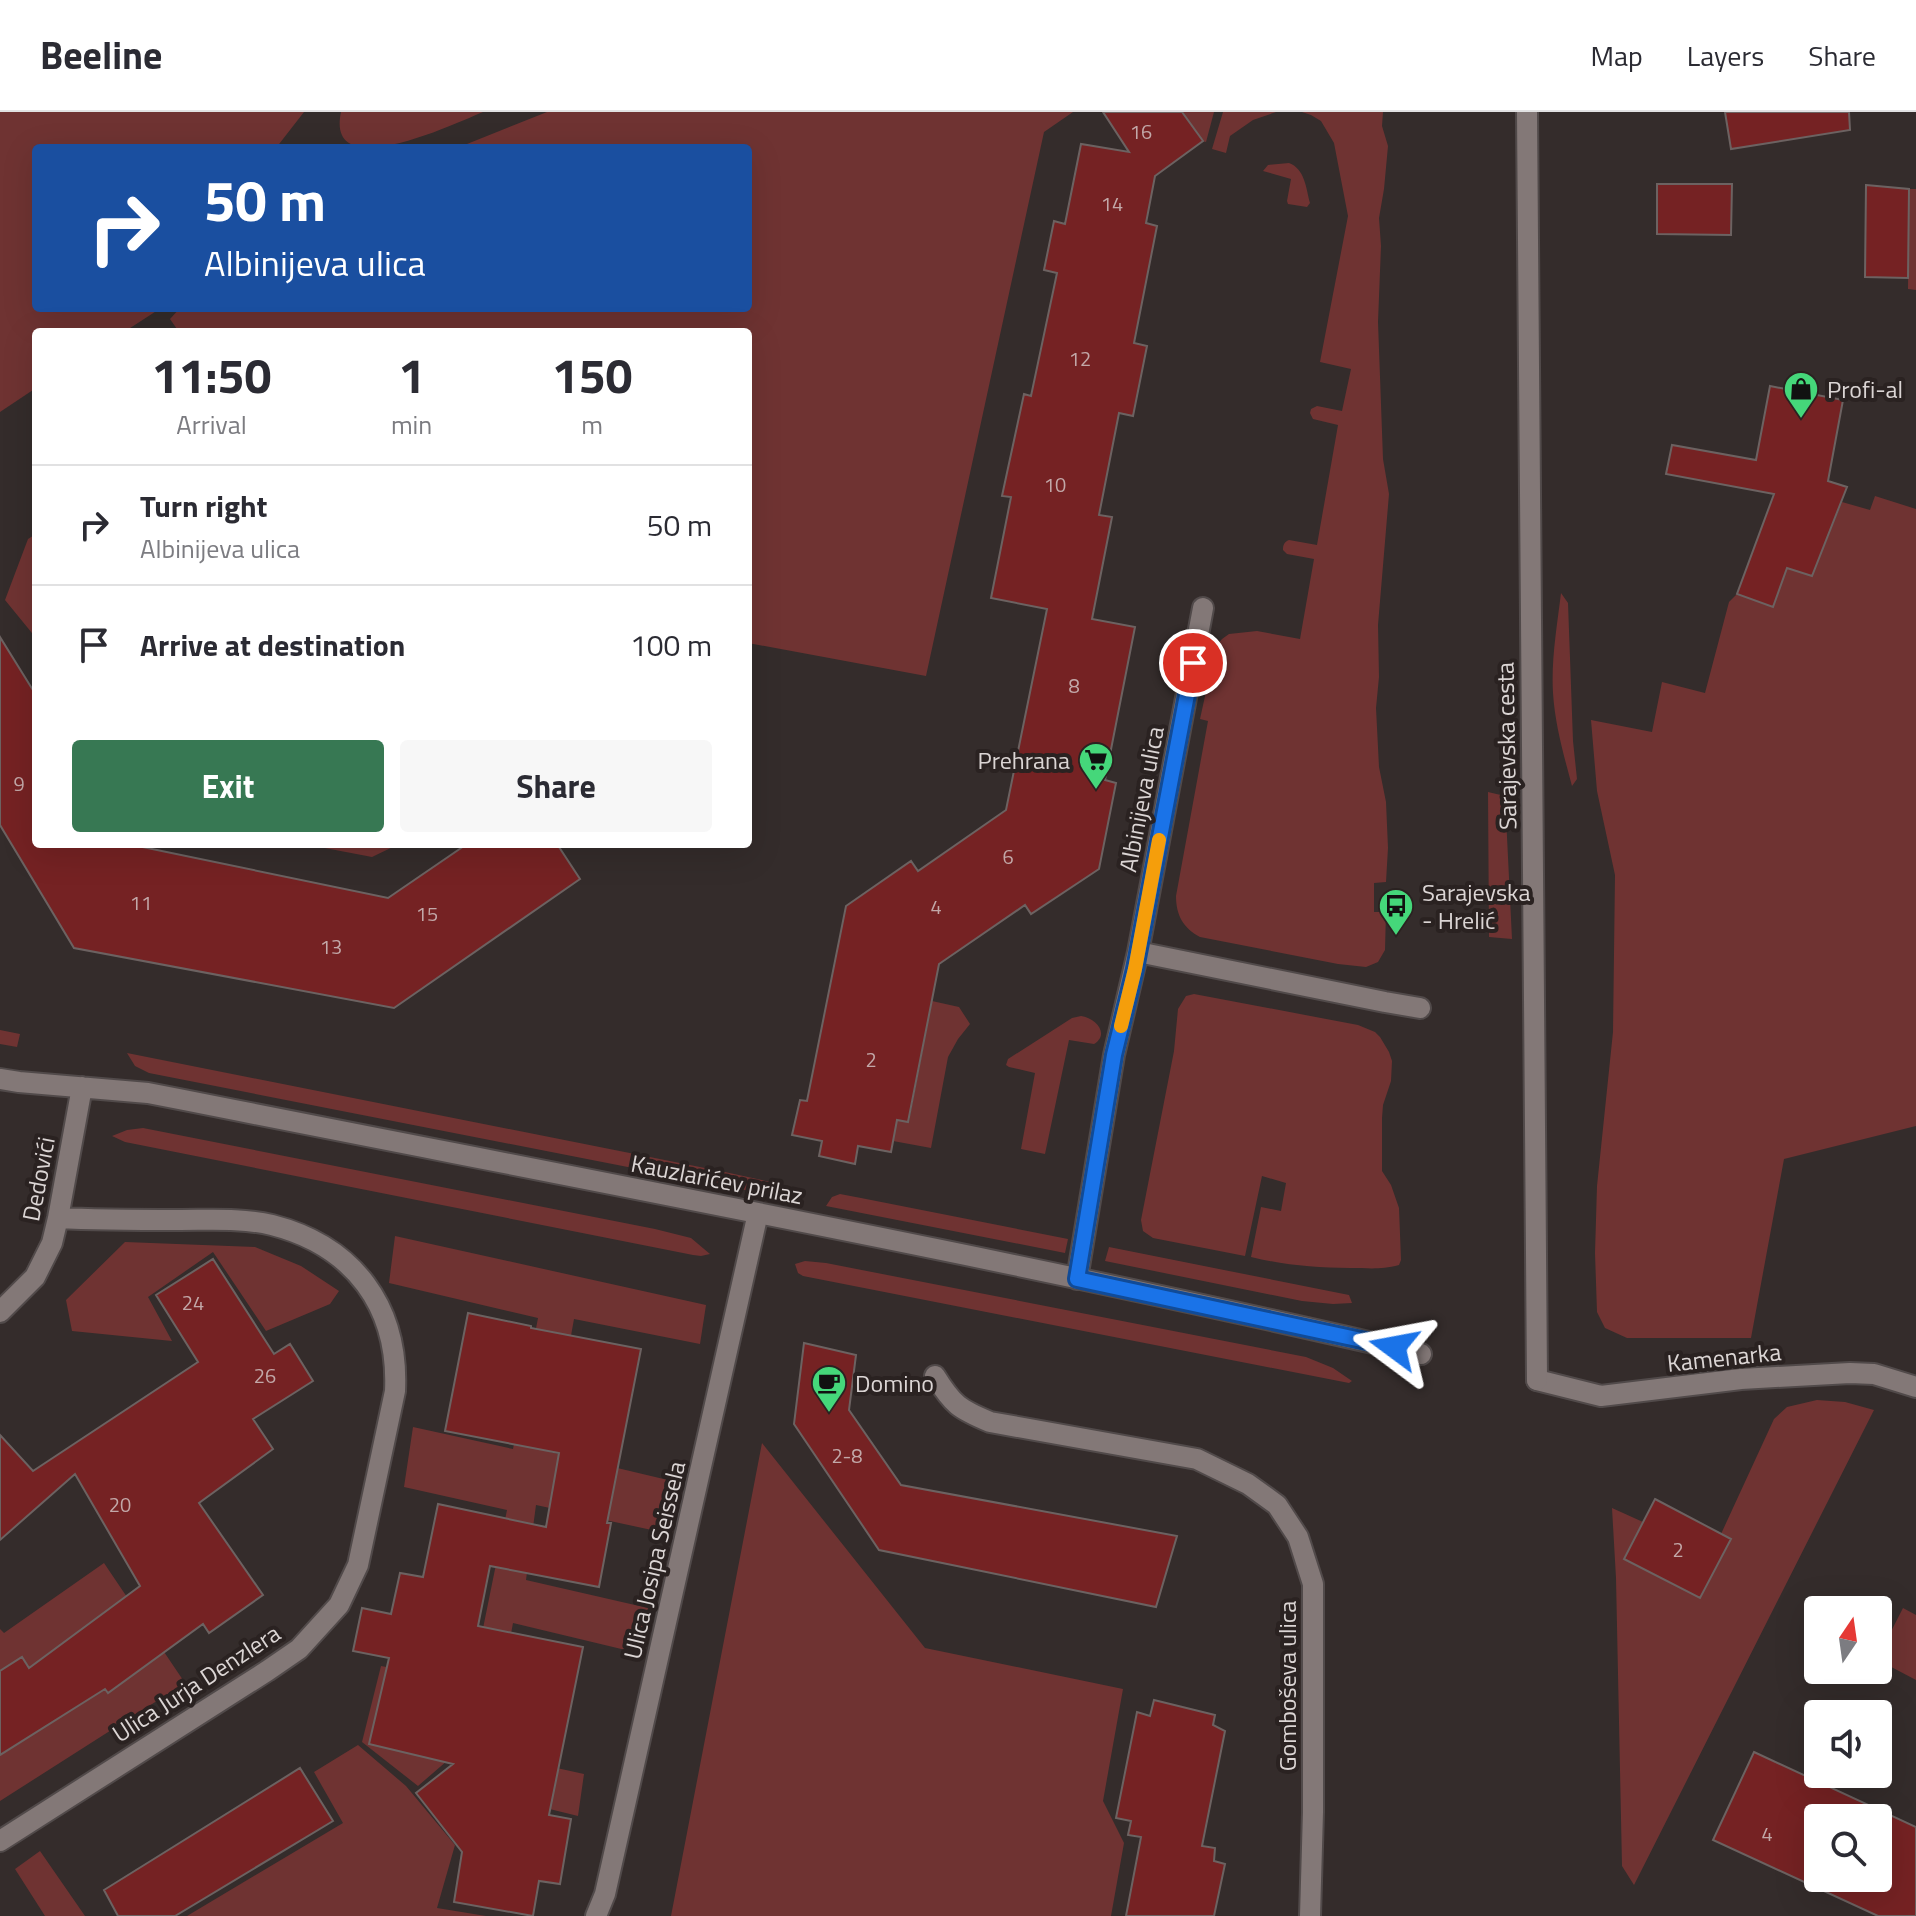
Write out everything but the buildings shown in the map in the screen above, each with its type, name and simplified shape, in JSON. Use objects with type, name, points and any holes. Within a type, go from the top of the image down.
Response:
[{"type":"street","name":"Sarajevska cesta","points":[[1527,112],[1537,1380]]},
{"type":"street","name":"Albinijeva ulica","points":[[1077,1279],[1114,1055],[1138,952],[1203,608]]},
{"type":"street","points":[[1138,952],[1420,1008]]},
{"type":"street","name":"Kauzlarićev prilaz","points":[[0,1079],[148,1093],[869,1234],[1421,1354]]},
{"type":"street","name":"Dedovići","points":[[0,1312],[35,1277],[52,1243],[82,1087]]},
{"type":"street","name":"Ulica Josipa Seissela","points":[[596,1916],[605,1894],[758,1213]]},
{"type":"street","name":"Ulica Jurja Denzlera","points":[[0,1841],[299,1649],[339,1605],[358,1565],[395,1391],[396,1366],[390,1336],[383,1313],[368,1285],[342,1259],[311,1239],[272,1225],[240,1220],[58,1218]]},
{"type":"street","name":"Kamenarka","points":[[1537,1380],[1601,1396],[1741,1379],[1850,1373],[1874,1374],[1916,1387]]},
{"type":"street","name":"Gomboševa ulica","points":[[935,1376],[962,1410],[990,1422],[1197,1459],[1248,1484],[1277,1505],[1298,1537],[1313,1584],[1310,1916]]},
{"type":"shaded area","points":[[0,112],[304,112],[279,144],[32,144],[32,312],[155,312],[130,328],[32,328],[32,391],[0,412]]},
{"type":"shaded area","points":[[341,112],[483,112],[396,144],[352,144],[341,134]]},
{"type":"shaded area","points":[[547,112],[1073,112],[1044,132],[926,676],[752,644],[752,328],[176,328],[170,319],[176,312],[752,312],[752,144],[467,144]]},
{"type":"shaded area","points":[[1182,112],[1214,112],[1206,142],[1203,141]]},
{"type":"shaded area","points":[[1223,112],[1276,112],[1253,120],[1230,136],[1226,153],[1212,149]]},
{"type":"shaded area","points":[[1302,112],[1383,112],[1382,126],[1388,146],[1379,218],[1378,322],[1383,459],[1389,494],[1378,625],[1376,708],[1388,848],[1386,882],[1374,883],[1374,912],[1386,912],[1385,950],[1378,962],[1366,967],[1200,937],[1185,925],[1176,903],[1208,721],[1200,719],[1216,646],[1229,634],[1257,631],[1300,639],[1314,559],[1287,554],[1283,547],[1289,540],[1317,545],[1338,425],[1313,419],[1310,413],[1317,406],[1342,411],[1351,369],[1320,362],[1348,216],[1334,143],[1321,121]]},
{"type":"shaded area","points":[[1289,163],[1304,180],[1310,203],[1307,207],[1288,204],[1291,179],[1263,171],[1268,165]]},
{"type":"shaded area","points":[[1909,189],[1916,189],[1916,290],[1908,289]]},
{"type":"shaded area","points":[[1875,496],[1916,509],[1916,1126],[1784,1159],[1751,1338],[1627,1338],[1605,1328],[1597,1312],[1597,1186],[1613,1032],[1615,875],[1597,791],[1591,720],[1652,732],[1662,682],[1705,693],[1729,602],[1737,594],[1773,607],[1787,568],[1812,576],[1842,502],[1870,510]]},
{"type":"shaded area","points":[[32,536],[32,633],[5,600],[28,539]]},
{"type":"shaded area","points":[[1561,593],[1568,603],[1577,779],[1572,786],[1553,693]]},
{"type":"shaded area","points":[[1488,792],[1505,796],[1512,939],[1489,937]]},
{"type":"shaded area","points":[[325,848],[391,848],[372,857]]},
{"type":"shaded area","points":[[1194,994],[1358,1025],[1380,1037],[1392,1061],[1391,1081],[1383,1105],[1382,1171],[1399,1208],[1399,1265],[1386,1268],[1324,1267],[1251,1257],[1261,1207],[1281,1211],[1286,1183],[1262,1176],[1245,1256],[1153,1238],[1143,1231],[1141,1220],[1174,1051],[1178,1009],[1186,996]]},
{"type":"shaded area","points":[[932,1001],[959,1007],[970,1024],[948,1057],[931,1148],[893,1141],[897,1120],[909,1121]]},
{"type":"shaded area","points":[[1081,1016],[1096,1023],[1101,1036],[1094,1044],[1069,1040],[1045,1154],[1021,1149],[1035,1073],[1009,1067],[1006,1065],[1008,1059],[1072,1018]]},
{"type":"shaded area","points":[[0,1030],[20,1034],[17,1047],[0,1044]]},
{"type":"shaded area","points":[[127,1053],[775,1183],[781,1191],[780,1197],[149,1073],[135,1066]]},
{"type":"shaded area","points":[[143,1128],[655,1229],[691,1238],[710,1254],[693,1255],[125,1142],[112,1136]]},
{"type":"shaded area","points":[[840,1194],[1068,1239],[1065,1253],[826,1206],[832,1197]]},
{"type":"shaded area","points":[[395,1236],[706,1305],[700,1344],[574,1319],[550,1452],[672,1481],[661,1532],[536,1505],[526,1580],[648,1608],[638,1653],[513,1623],[489,1753],[584,1774],[578,1816],[493,1795],[470,1741],[418,1786],[362,1742],[381,1666],[430,1675],[476,1663],[507,1510],[404,1487],[413,1427],[513,1449],[538,1318],[389,1283]]},
{"type":"shaded area","points":[[125,1242],[255,1247],[301,1266],[339,1291],[330,1304],[266,1331],[213,1252],[148,1297],[172,1341],[72,1331],[66,1300]]},
{"type":"shaded area","points":[[1109,1247],[1349,1295],[1352,1303],[1302,1301],[1105,1261]]},
{"type":"shaded area","points":[[805,1261],[1306,1357],[1333,1368],[1352,1381],[1349,1383],[803,1276],[798,1273],[795,1264]]},
{"type":"shaded area","points":[[1817,1400],[1845,1402],[1874,1410],[1634,1885],[1622,1866],[1612,1508],[1643,1522],[1624,1559],[1700,1598],[1731,1539],[1721,1534],[1774,1419],[1787,1407]]},
{"type":"shaded area","points":[[762,1443],[925,1648],[1123,1689],[1103,1801],[1124,1843],[1111,1916],[671,1916]]},
{"type":"shaded area","points":[[104,1563],[185,1683],[0,1801],[0,1629],[4,1633]]},
{"type":"shaded area","points":[[1903,1608],[1916,1615],[1916,1680],[1892,1667],[1892,1630]]},
{"type":"shaded area","points":[[358,1745],[406,1786],[455,1845],[437,1908],[486,1916],[187,1916],[343,1823],[314,1772]]},
{"type":"shaded area","points":[[40,1851],[85,1916],[45,1916],[15,1869]]},
{"type":"slow traffic","points":[[1121,1026],[1159,840]]},
{"type":"place","name":"Profi-al","points":[[1801,420]]},
{"type":"place","name":"Prehrana","points":[[1096,791]]},
{"type":"place","name":"Sarajevska - Hrelić","points":[[1396,937]]},
{"type":"place","name":"Domino","points":[[829,1414]]},
{"type":"route","points":[[1193,663],[1135,969],[1114,1055],[1077,1279],[1394,1347]]}]
